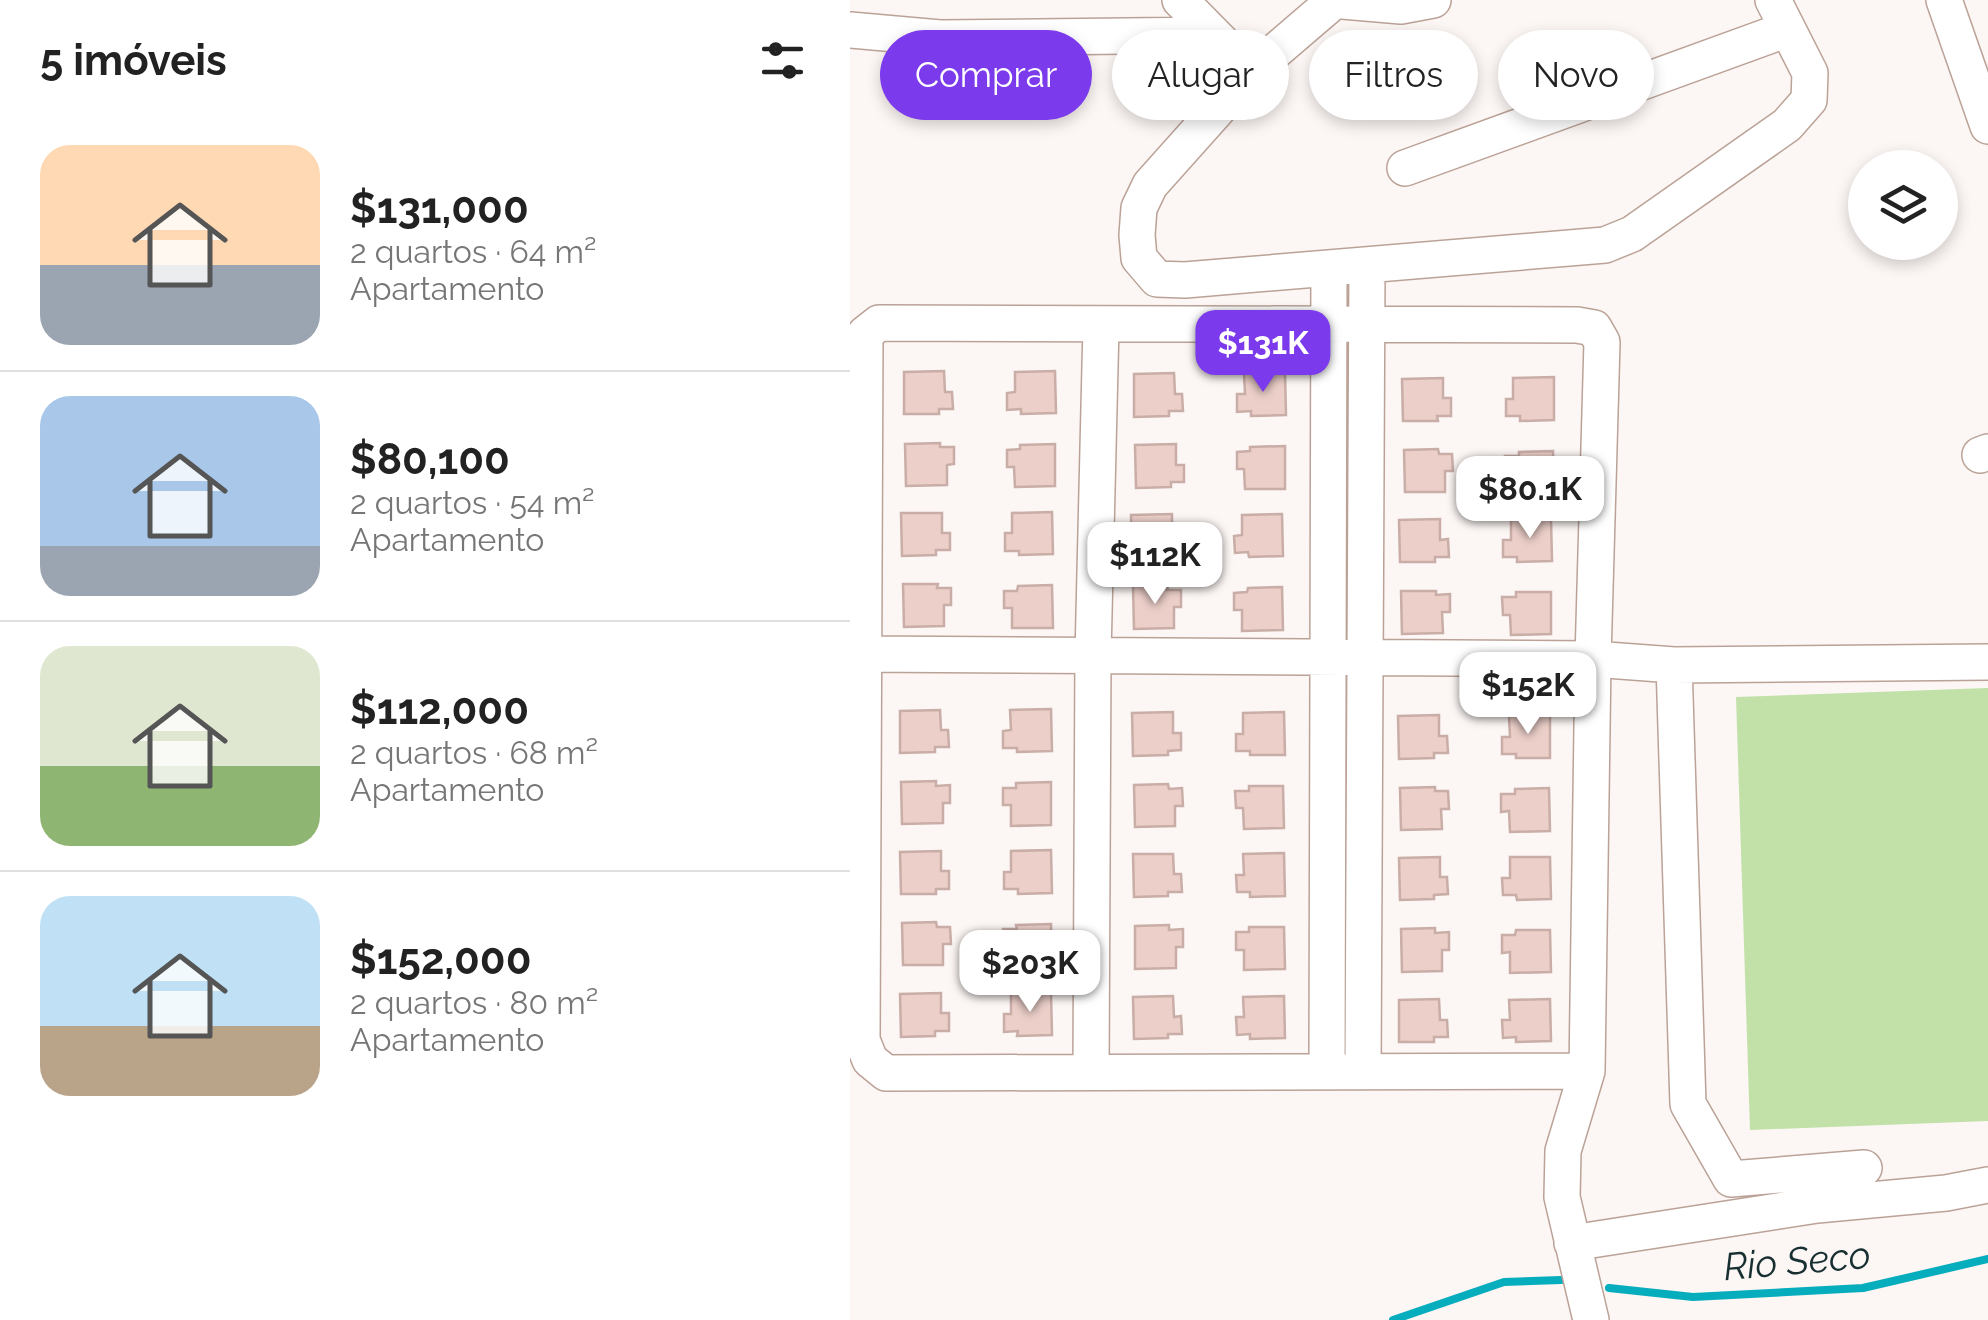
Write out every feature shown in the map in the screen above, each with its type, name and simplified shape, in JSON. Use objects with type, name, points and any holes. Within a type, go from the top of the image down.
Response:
[{"type":"street","points":[[1180,0],[1209,30]]},
{"type":"street","points":[[1289,39],[1333,1],[1401,6],[1433,0]]},
{"type":"street","points":[[1944,0],[1988,126]]},
{"type":"street","points":[[1208,120],[1150,185],[1139,208],[1139,258],[1158,278],[1184,280],[1604,245],[1632,234],[1788,125],[1809,100],[1810,73],[1779,15],[1405,168]]},
{"type":"street","points":[[850,30],[940,38],[1112,36]]},
{"type":"street","points":[[1363,1072],[1366,266]]},
{"type":"street","points":[[1327,1072],[1329,268]]},
{"type":"street","points":[[1587,1071],[886,1073],[870,1060],[862,1040],[864,334],[878,323],[1577,324],[1594,328],[1602,342],[1592,659],[1587,1071],[1563,1151],[1562,1197],[1588,1310]]},
{"type":"street","points":[[1091,1072],[1093,656],[1100,325]]},
{"type":"street","points":[[863,654],[1592,659],[1674,665],[1988,662]]},
{"type":"street","points":[[1674,665],[1688,1104],[1731,1178],[1864,1168]]},
{"type":"street","points":[[1574,1254],[1818,1205],[1946,1193],[1988,1185]]},
{"type":"green space","points":[[1988,688],[1988,1121],[1750,1130],[1736,697]]},
{"type":"building","points":[[944,371],[945,392],[952,392],[953,409],[939,409],[939,414],[904,414],[904,372]]},
{"type":"building","points":[[1055,371],[1056,413],[1021,414],[1021,409],[1007,410],[1007,393],[1015,392],[1015,372]]},
{"type":"building","points":[[1174,373],[1175,394],[1182,394],[1183,411],[1169,411],[1169,416],[1134,417],[1134,374]]},
{"type":"building","points":[[1244,373],[1285,373],[1286,415],[1251,416],[1251,411],[1237,412],[1237,394],[1245,394]]},
{"type":"building","points":[[1554,377],[1554,420],[1520,421],[1520,416],[1506,416],[1506,399],[1513,399],[1513,378]]},
{"type":"building","points":[[1443,378],[1443,398],[1451,398],[1451,416],[1437,416],[1438,421],[1403,421],[1402,379]]},
{"type":"building","points":[[940,443],[940,447],[954,447],[954,464],[947,465],[947,485],[906,486],[905,444]]},
{"type":"building","points":[[1055,444],[1055,486],[1015,487],[1014,467],[1007,467],[1007,450],[1020,449],[1020,445]]},
{"type":"building","points":[[1176,444],[1176,465],[1184,465],[1184,482],[1171,482],[1171,487],[1136,488],[1135,445]]},
{"type":"building","points":[[1285,446],[1285,489],[1245,489],[1244,469],[1237,469],[1237,452],[1250,451],[1250,447]]},
{"type":"building","points":[[1438,449],[1439,454],[1452,454],[1453,471],[1445,471],[1445,492],[1405,492],[1404,450]]},
{"type":"building","points":[[1553,451],[1554,493],[1514,494],[1513,474],[1506,474],[1505,456]]},
{"type":"building","points":[[1052,512],[1053,554],[1019,555],[1019,551],[1005,551],[1005,533],[1012,533],[1012,513]]},
{"type":"building","points":[[901,513],[942,513],[942,533],[950,533],[950,550],[936,550],[936,555],[902,556]]},
{"type":"building","points":[[1172,514],[1172,535],[1180,535],[1180,552],[1166,553],[1166,557],[1132,558],[1131,515]]},
{"type":"building","points":[[1282,514],[1283,556],[1249,557],[1248,552],[1235,553],[1234,536],[1242,535],[1242,515]]},
{"type":"building","points":[[1440,519],[1440,540],[1448,539],[1449,557],[1435,557],[1435,562],[1400,562],[1399,520]]},
{"type":"building","points":[[1551,519],[1552,561],[1517,562],[1517,557],[1503,557],[1503,540],[1511,540],[1511,520]]},
{"type":"building","points":[[903,584],[951,588],[951,605],[944,605],[944,626],[904,627]]},
{"type":"building","points":[[1052,585],[1053,628],[1012,628],[1012,608],[1004,608],[1004,591],[1017,591],[1018,586]]},
{"type":"building","points":[[1133,586],[1181,590],[1181,607],[1174,607],[1174,628],[1134,629]]},
{"type":"building","points":[[1282,587],[1283,630],[1242,631],[1242,610],[1234,610],[1234,593],[1247,592],[1248,588]]},
{"type":"building","points":[[1401,591],[1450,594],[1450,612],[1442,612],[1443,633],[1402,634]]},
{"type":"building","points":[[1516,592],[1551,592],[1551,634],[1511,635],[1510,615],[1503,615],[1502,597],[1516,597]]},
{"type":"building","points":[[1051,709],[1052,751],[1017,752],[1017,748],[1003,748],[1003,731],[1011,730],[1010,710]]},
{"type":"building","points":[[940,710],[941,730],[948,730],[949,747],[935,747],[935,752],[900,753],[900,711]]},
{"type":"building","points":[[1173,712],[1173,733],[1181,733],[1181,750],[1168,751],[1168,755],[1133,756],[1132,713]]},
{"type":"building","points":[[1284,712],[1285,755],[1236,751],[1236,734],[1243,734],[1243,713]]},
{"type":"building","points":[[1439,715],[1439,736],[1447,736],[1448,753],[1434,753],[1434,758],[1399,759],[1398,716]]},
{"type":"building","points":[[1550,715],[1550,758],[1502,754],[1502,737],[1510,737],[1509,716]]},
{"type":"building","points":[[936,781],[936,786],[950,785],[950,803],[943,803],[943,823],[902,824],[901,782]]},
{"type":"building","points":[[1051,782],[1051,825],[1011,826],[1011,805],[1003,805],[1003,788],[1016,788],[1016,783]]},
{"type":"building","points":[[1168,784],[1169,789],[1182,788],[1183,806],[1175,806],[1175,826],[1135,827],[1134,785]]},
{"type":"building","points":[[1249,786],[1283,786],[1284,828],[1244,829],[1243,808],[1236,808],[1235,791],[1249,791]]},
{"type":"building","points":[[1435,787],[1435,791],[1448,791],[1449,809],[1441,809],[1442,829],[1401,830],[1400,788]]},
{"type":"building","points":[[1549,788],[1550,831],[1510,832],[1509,811],[1501,812],[1501,794],[1515,794],[1515,789]]},
{"type":"building","points":[[1051,850],[1052,893],[1018,894],[1018,889],[1004,889],[1004,872],[1011,872],[1011,851]]},
{"type":"building","points":[[941,851],[941,871],[949,871],[949,889],[936,889],[936,894],[901,894],[900,852]]},
{"type":"building","points":[[1284,853],[1285,896],[1250,897],[1250,892],[1237,892],[1236,875],[1244,875],[1243,854]]},
{"type":"building","points":[[1133,854],[1173,854],[1174,874],[1181,874],[1182,892],[1134,897]]},
{"type":"building","points":[[1440,857],[1440,877],[1447,877],[1448,894],[1434,895],[1434,899],[1400,900],[1399,858]]},
{"type":"building","points":[[1510,857],[1550,857],[1551,899],[1517,900],[1516,895],[1503,895],[1502,878],[1510,878]]},
{"type":"building","points":[[936,922],[937,927],[950,927],[951,944],[943,944],[943,965],[903,965],[902,923]]},
{"type":"building","points":[[1051,924],[1052,966],[1012,967],[1011,946],[1004,947],[1003,929]]},
{"type":"building","points":[[1169,925],[1169,930],[1183,929],[1183,947],[1176,947],[1176,968],[1135,969],[1135,926]]},
{"type":"building","points":[[1249,927],[1284,927],[1285,969],[1244,970],[1244,950],[1236,950],[1236,932],[1249,932]]},
{"type":"building","points":[[1435,928],[1435,933],[1449,932],[1449,950],[1442,950],[1442,971],[1402,972],[1401,929]]},
{"type":"building","points":[[1516,930],[1550,930],[1551,972],[1510,973],[1510,952],[1502,953],[1502,935],[1515,935]]},
{"type":"building","points":[[941,993],[941,1013],[949,1013],[949,1031],[935,1031],[935,1036],[901,1037],[900,994]]},
{"type":"building","points":[[1011,993],[1051,993],[1052,1035],[1017,1036],[1018,1031],[1004,1032],[1004,1014],[1011,1014]]},
{"type":"building","points":[[1173,996],[1174,1017],[1181,1016],[1182,1034],[1134,1039],[1133,997]]},
{"type":"building","points":[[1284,996],[1285,1038],[1250,1039],[1250,1034],[1237,1035],[1236,1017],[1244,1017],[1243,997]]},
{"type":"building","points":[[1439,999],[1440,1020],[1447,1020],[1448,1037],[1434,1037],[1434,1042],[1399,1042],[1399,1000]]},
{"type":"building","points":[[1550,999],[1551,1041],[1516,1042],[1516,1037],[1503,1038],[1502,1020],[1510,1020],[1509,1000]]},
{"type":"waterway","name":"Rio Seco","points":[[1609,1288],[1693,1297],[1863,1288],[1988,1259]]},
{"type":"waterway","name":"Rio Seco","points":[[1393,1320],[1504,1282],[1561,1280]]}]
